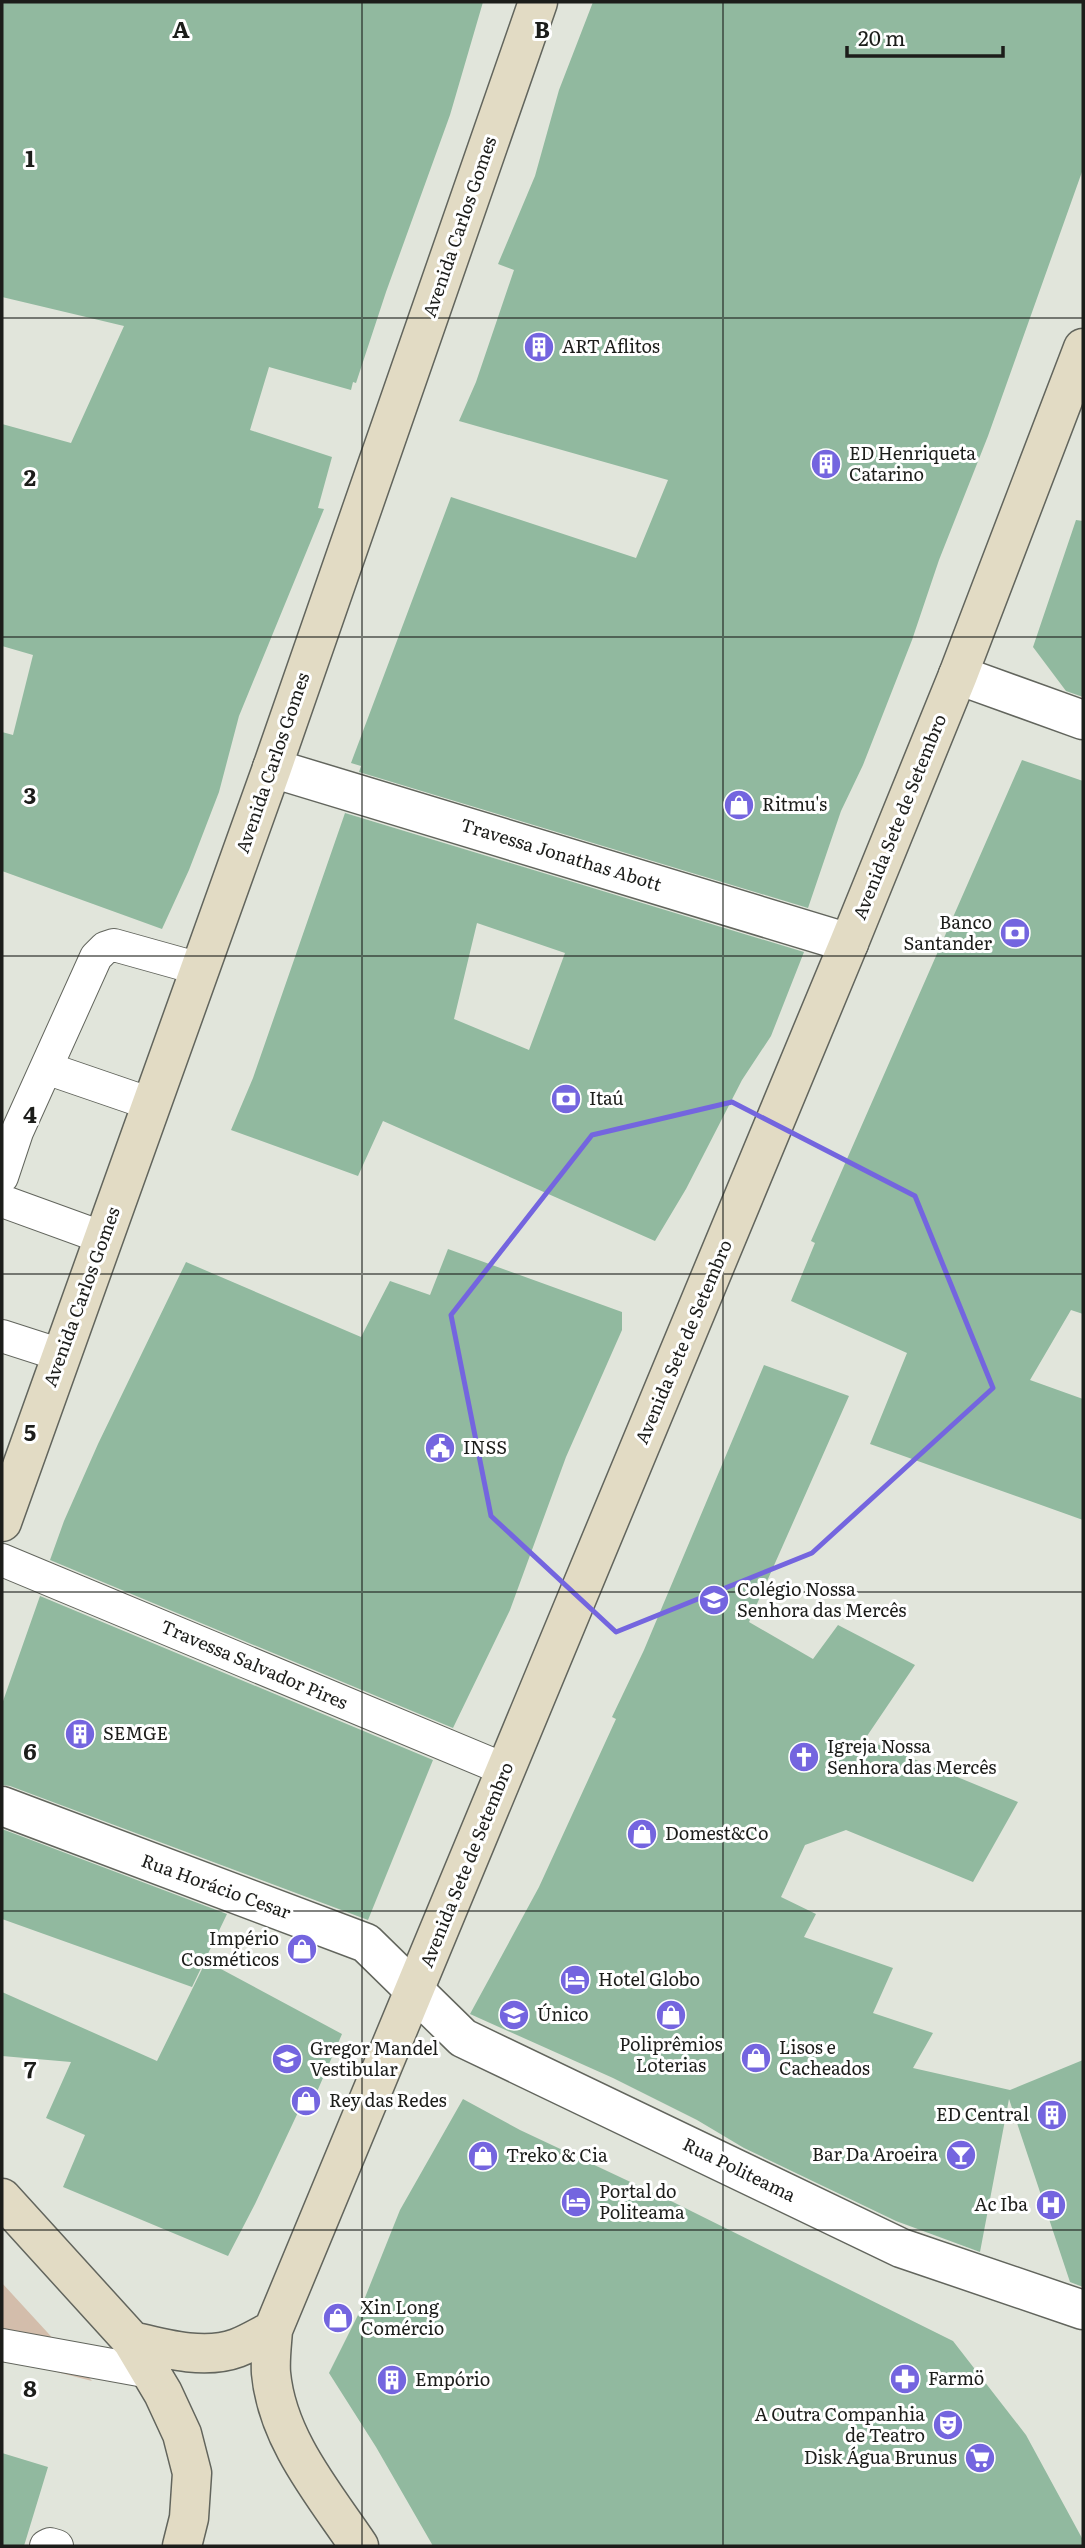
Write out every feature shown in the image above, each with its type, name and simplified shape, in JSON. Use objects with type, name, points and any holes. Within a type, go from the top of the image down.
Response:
[{"type":"main road","name":"Avenida Carlos Gomes","points":[[2,1522],[272,768],[538,2]]},
{"type":"main road","name":"Avenida Sete de Setembro","points":[[273,2330],[849,943],[958,675],[1083,348]]},
{"type":"main road","points":[[2,2198],[141,2356],[182,2434],[192,2473],[189,2518],[182,2546]]},
{"type":"main road","points":[[141,2356],[170,2350],[201,2353],[235,2349],[273,2330],[271,2373],[278,2408],[324,2496],[359,2546]]},
{"type":"street","points":[[958,675],[1083,720]]},
{"type":"street","name":"Travessa Jonathas Abott","points":[[272,768],[849,943]]},
{"type":"street","name":"Rua Horácio Cesar","points":[[2,1806],[366,1942],[415,1991]]},
{"type":"street","name":"Rua Politeama","points":[[415,1991],[464,2038],[901,2248],[1083,2310]]},
{"type":"lane","points":[[2,1177],[17,1132],[96,957],[105,948],[114,945],[200,969]]},
{"type":"lane","points":[[46,1068],[152,1104]]},
{"type":"lane","points":[[2,1201],[103,1238]]},
{"type":"lane","points":[[2,1336],[61,1356]]},
{"type":"lane","name":"Travessa Salvador Pires","points":[[2,1560],[506,1770]]},
{"type":"lane","points":[[2,2345],[141,2356]]},
{"type":"lane","points":[[46,2546],[57,2546]]},
{"type":"highlighted area","points":[[732,1102],[915,1196],[993,1388],[812,1553],[616,1632],[491,1516],[451,1315],[592,1135]]},
{"type":"shaded area","points":[[2,2283],[92,2381],[2,2358]]},
{"type":"building","points":[[2,2],[483,2],[450,115],[356,383],[353,382],[351,390],[269,367],[250,430],[332,457],[318,508],[324,509],[239,716],[219,792],[189,870],[162,929],[2,871],[2,732],[13,735],[33,655],[2,646],[2,424],[71,443],[124,326],[2,297]]},
{"type":"building","points":[[593,2],[1083,2],[1083,169],[988,436],[863,765],[841,811],[808,908],[359,772],[361,766],[351,763],[451,497],[636,558],[668,480],[459,421],[476,382],[514,270],[498,264],[535,176],[559,90]]},
{"type":"building","points":[[1076,520],[1083,521],[1083,697],[1066,691],[1033,647]]},
{"type":"building","points":[[1022,760],[1083,781],[1083,1314],[1071,1310],[1030,1380],[1083,1399],[1083,1520],[870,1444],[907,1353],[791,1301],[815,1243],[811,1241]]},
{"type":"building","points":[[345,813],[804,952],[771,1036],[742,1080],[686,1189],[655,1241],[383,1121],[358,1176],[231,1130],[253,1078]],"holes":[[[477,923],[565,953],[529,1050],[454,1019]]]},
{"type":"building","points":[[448,1249],[622,1312],[622,1330],[566,1457],[510,1610],[453,1728],[50,1560],[98,1444],[186,1262],[361,1337],[390,1281],[430,1295]]},
{"type":"building","points":[[764,1365],[849,1396],[749,1622],[813,1659],[838,1625],[915,1665],[865,1739],[1018,1802],[973,1882],[846,1830],[805,1845],[781,1897],[816,1914],[804,1937],[893,1968],[873,2013],[933,2033],[913,2068],[1010,2090],[1083,2060],[1083,2287],[1070,2282],[1009,2099],[980,2252],[896,2221],[744,2148],[697,2120],[613,2078],[470,2014],[539,1887],[616,1719],[612,1717],[644,1650]]},
{"type":"building","points":[[40,1596],[433,1760],[368,1920],[2,1785],[2,1704]]},
{"type":"building","points":[[2,1829],[227,1914],[192,1987],[2,1919]]},
{"type":"building","points":[[206,1961],[342,2034],[316,2094],[308,2091],[228,2256],[63,2187],[85,2135],[46,2118],[71,2062],[2,2056],[2,1992],[157,2061]]},
{"type":"building","points":[[463,2099],[520,2130],[673,2202],[953,2341],[1026,2435],[1083,2540],[1083,2546],[433,2546],[376,2447],[329,2373],[358,2315],[400,2210]]},
{"type":"building","points":[[2,2453],[48,2467],[24,2546],[2,2546]]},
{"type":"place","name":"ART Aflitos","points":[[539,347]]},
{"type":"place","name":"ED Henriqueta Catarino","points":[[826,464]]},
{"type":"place","name":"Ritmu's","points":[[739,805]]},
{"type":"place","name":"Banco Santander","points":[[1015,933]]},
{"type":"place","name":"Itaú","points":[[566,1099]]},
{"type":"place","name":"INSS","points":[[440,1448]]},
{"type":"place","name":"Colégio Nossa Senhora das Mercês","points":[[714,1600]]},
{"type":"place","name":"SEMGE","points":[[80,1734]]},
{"type":"place","name":"Igreja Nossa Senhora das Mercês","points":[[804,1757]]},
{"type":"place","name":"Domest&Co","points":[[642,1834]]},
{"type":"place","name":"Império Cosméticos","points":[[302,1949]]},
{"type":"place","name":"Hotel Globo","points":[[575,1980]]},
{"type":"place","name":"Único","points":[[514,2015]]},
{"type":"place","name":"Poliprêmios Loterias","points":[[671,2015]]},
{"type":"place","name":"Lisos e Cacheados","points":[[756,2058]]},
{"type":"place","name":"Gregor Mandel Vestibular","points":[[287,2059]]},
{"type":"place","name":"Rey das Redes","points":[[306,2101]]},
{"type":"place","name":"ED Central","points":[[1052,2115]]},
{"type":"place","name":"Bar Da Aroeira","points":[[961,2155]]},
{"type":"place","name":"Treko & Cia","points":[[483,2156]]},
{"type":"place","name":"Portal do Politeama","points":[[576,2202]]},
{"type":"place","name":"Ac Iba","points":[[1051,2205]]},
{"type":"place","name":"Xin Long Comércio","points":[[338,2318]]},
{"type":"place","name":"Farmö","points":[[905,2379]]},
{"type":"place","name":"Empório","points":[[392,2380]]},
{"type":"place","name":"A Outra Companhia de Teatro","points":[[948,2425]]},
{"type":"place","name":"Disk Água Brunus","points":[[980,2458]]}]
